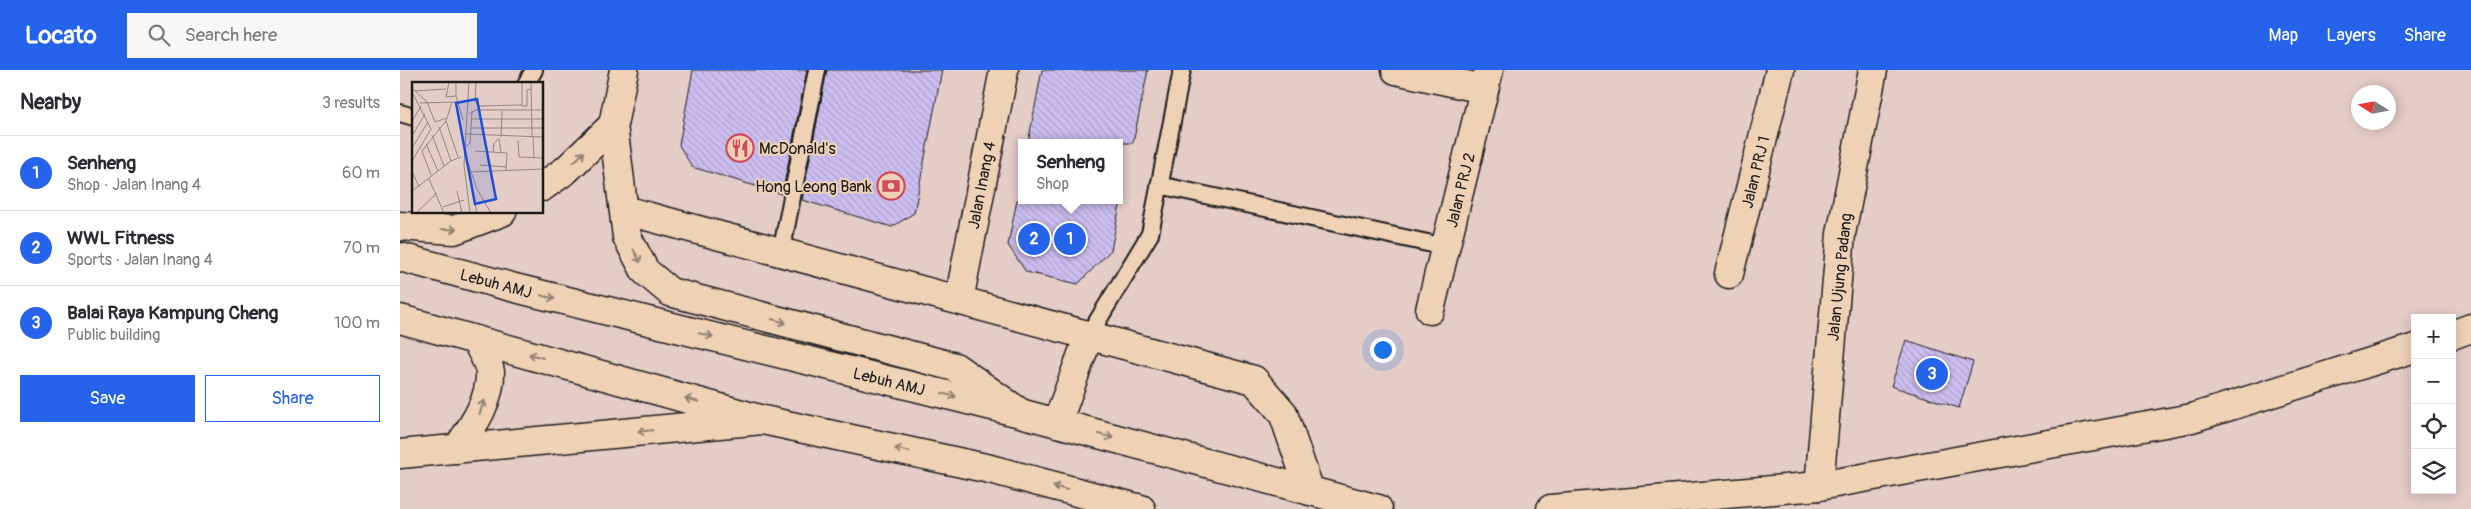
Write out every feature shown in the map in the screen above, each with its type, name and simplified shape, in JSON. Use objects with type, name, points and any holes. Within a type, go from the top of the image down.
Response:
[{"type":"main road","points":[[624,70],[613,125],[626,237],[645,271],[670,292],[955,367],[1020,413]]},
{"type":"main road","name":"Jalan Inang 4","points":[[959,300],[1004,70]]},
{"type":"main road","points":[[1396,70],[1486,80]]},
{"type":"main road","name":"Jalan PRJ 1","points":[[1729,274],[1780,70]]},
{"type":"main road","name":"Jalan Ujung Padang","points":[[1819,486],[1841,234],[1873,70]]},
{"type":"main road","name":"Jalan PRJ 2","points":[[1430,310],[1486,80]]},
{"type":"main road","points":[[544,186],[566,170],[613,125]]},
{"type":"main road","points":[[624,210],[1254,380],[1283,413],[1310,491]]},
{"type":"main road","points":[[400,226],[454,230],[497,214]]},
{"type":"main road","name":"Lebuh AMJ","points":[[400,257],[515,288],[1020,413],[1378,509]]},
{"type":"main road","points":[[400,319],[763,420],[990,469],[1140,509]]},
{"type":"main road","points":[[2456,334],[2471,328]]},
{"type":"main road","points":[[1057,423],[1089,335]]},
{"type":"main road","points":[[456,449],[477,419],[486,393],[490,371],[476,340]]},
{"type":"main road","points":[[1551,509],[1819,486],[2192,418],[2411,349]]},
{"type":"main road","points":[[400,454],[763,420]]},
{"type":"lane","points":[[527,82],[534,70]]},
{"type":"lane","points":[[781,253],[817,70]]},
{"type":"lane","points":[[1089,335],[1150,234],[1182,70]]},
{"type":"lane","points":[[1159,185],[1446,247]]},
{"type":"building","points":[[693,70],[807,70],[782,194],[692,167],[679,145]]},
{"type":"building","points":[[827,70],[942,70],[914,213],[892,227],[802,200]]},
{"type":"building","points":[[1042,70],[1148,70],[1133,143],[1123,143],[1123,139],[1029,139]]},
{"type":"building","points":[[1017,200],[1018,204],[1120,204],[1111,250],[1078,284],[1026,272],[1008,245]]},
{"type":"building","points":[[1906,340],[1973,362],[1959,408],[1891,386]]},
{"type":"place","name":"McDonald's","points":[[740,148]]},
{"type":"place","name":"Hong Leong Bank","points":[[891,186]]},
{"type":"place","name":"WWL Fitness","points":[[1034,239]]},
{"type":"place","name":"Senheng","points":[[1070,239]]},
{"type":"place","name":"Balai Raya Kampung Cheng","points":[[1932,374]]}]
